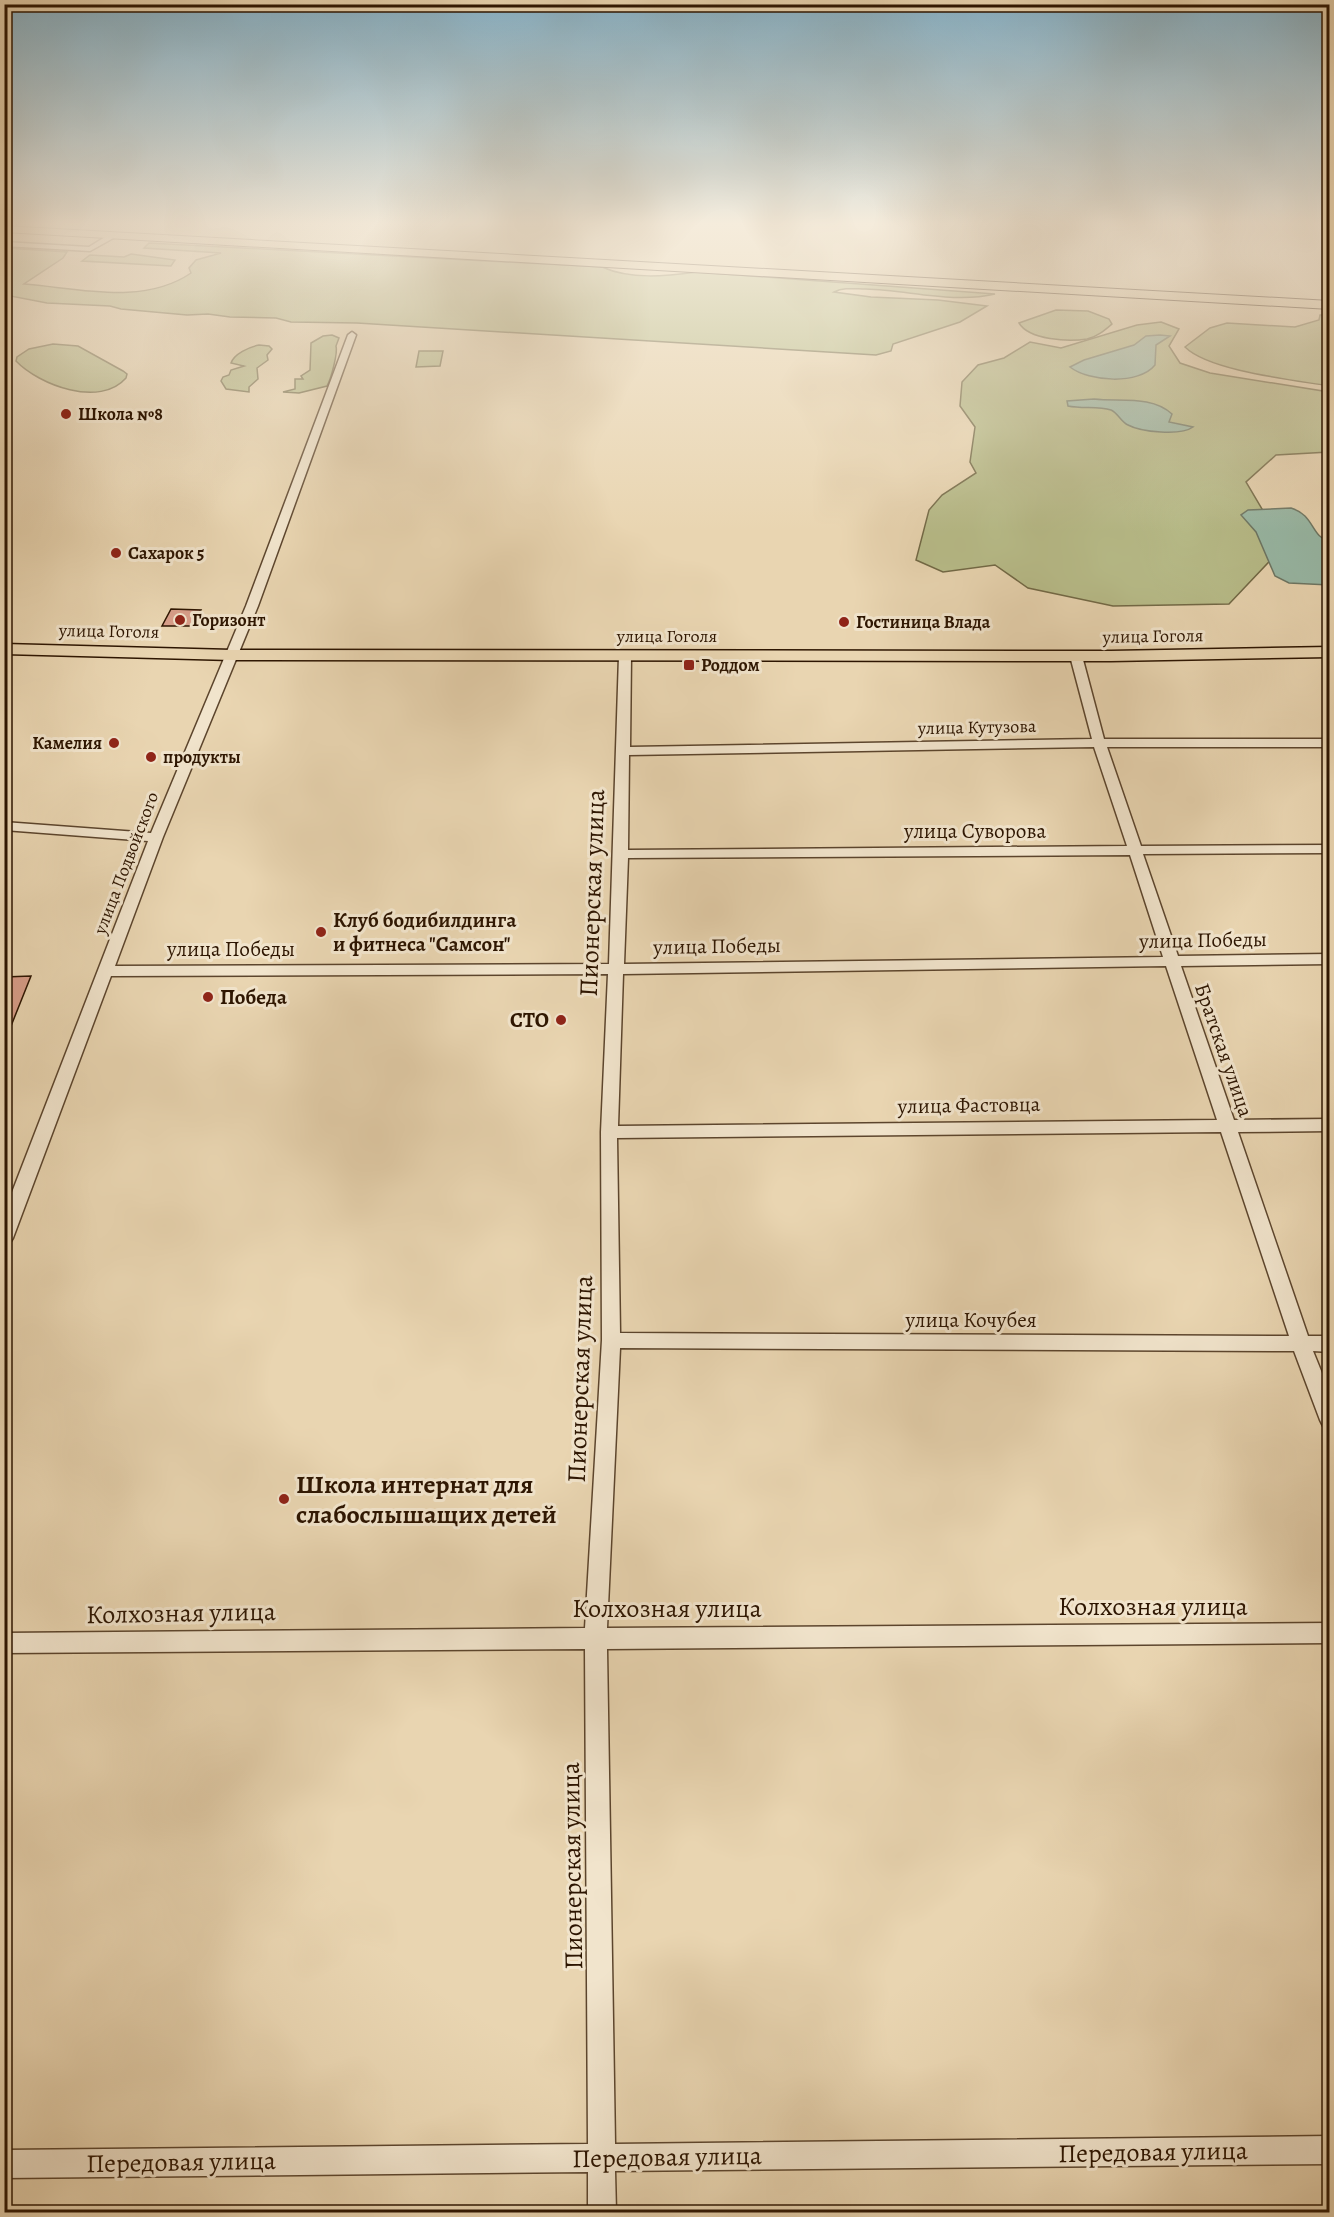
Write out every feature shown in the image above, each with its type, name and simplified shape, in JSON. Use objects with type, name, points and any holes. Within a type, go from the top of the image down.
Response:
[{"type":"main road","name":"улица Гоголя","points":[[4,649],[232,656],[1076,656],[1329,652]]},
{"type":"street","name":"улица Подвойского","points":[[4,1238],[156,837],[232,656],[352,335]]},
{"type":"street","name":"Пионерская улица","points":[[602,2212],[596,1637],[611,1340],[609,1132],[621,854],[625,656]]},
{"type":"street","name":"Братская улица","points":[[1076,656],[1099,743],[1301,1344],[1329,1420]]},
{"type":"street","name":"улица Кутузова","points":[[624,751],[1099,743],[1329,743]]},
{"type":"street","points":[[4,826],[156,837]]},
{"type":"street","name":"улица Суворова","points":[[621,854],[1329,849]]},
{"type":"street","name":"улица Победы","points":[[105,971],[617,968],[1329,959]]},
{"type":"street","name":"улица Фастовца","points":[[609,1132],[1329,1125]]},
{"type":"street","name":"улица Кочубея","points":[[611,1340],[1329,1344]]},
{"type":"street","name":"Колхозная улица","points":[[4,1643],[596,1637],[1329,1634]]},
{"type":"street","name":"Передовая улица","points":[[4,2164],[1329,2150]]},
{"type":"green space","points":[[397,325],[949,325],[893,344],[891,351],[876,355]]},
{"type":"green space","points":[[1021,325],[1110,325],[1091,338],[1079,340],[1040,336]]},
{"type":"green space","points":[[1135,325],[1170,325],[1179,329],[1169,346],[1180,363],[1210,373],[1329,392],[1329,452],[1276,455],[1246,482],[1284,546],[1229,604],[1113,606],[1028,588],[995,565],[943,572],[916,560],[929,510],[942,495],[976,473],[970,462],[975,427],[960,406],[962,382],[978,365],[1004,358],[1030,342],[1061,348]]},
{"type":"green space","points":[[1219,325],[1329,325],[1329,386],[1232,368],[1197,355],[1185,347],[1210,328]]},
{"type":"green space","points":[[332,335],[339,338],[334,366],[327,386],[299,393],[283,392],[295,389],[295,379],[303,379],[301,376],[310,370],[311,343],[323,336]]},
{"type":"green space","points":[[53,344],[78,346],[123,371],[127,374],[126,378],[115,387],[101,391],[70,390],[39,378],[16,361],[17,357],[29,349]]},
{"type":"green space","points":[[259,345],[269,346],[272,349],[267,355],[268,360],[257,368],[258,379],[249,387],[249,392],[226,389],[221,381],[223,377],[229,375],[231,370],[244,366],[231,363],[235,357],[242,351]]},
{"type":"green space","points":[[419,351],[443,351],[440,366],[416,367]]},
{"type":"shaded area","points":[[1146,336],[1170,336],[1156,345],[1155,365],[1138,376],[1101,378],[1089,376],[1070,367],[1084,360],[1134,345]]},
{"type":"shaded area","points":[[1135,400],[1155,404],[1172,414],[1169,422],[1193,427],[1171,432],[1142,430],[1126,424],[1111,410],[1068,406],[1067,401]]},
{"type":"shaded area","points":[[1291,508],[1305,516],[1319,535],[1329,540],[1329,585],[1289,583],[1275,576],[1256,532],[1241,515],[1248,510]]},
{"type":"building","name":"Горизонт","points":[[171,609],[201,610],[193,626],[162,626]]},
{"type":"building","points":[[31,976],[5,1041],[4,1041],[4,977]]},
{"type":"place","name":"Школа №8","points":[[66,414]]},
{"type":"place","name":"Сахарок 5","points":[[116,553]]},
{"type":"place","name":"Горизонт","points":[[180,620]]},
{"type":"place","name":"Гостиница Влада","points":[[844,622]]},
{"type":"place","name":"Роддом","points":[[689,665]]},
{"type":"place","name":"Камелия","points":[[114,743]]},
{"type":"place","name":"продукты","points":[[151,757]]},
{"type":"place","name":"Клуб бодибилдинга и фитнеса \"Самсон\"","points":[[321,932]]},
{"type":"place","name":"Победа","points":[[208,997]]},
{"type":"place","name":"СТО","points":[[561,1020]]},
{"type":"place","name":"Школа интернат для слабослышащих детей","points":[[284,1499]]}]
